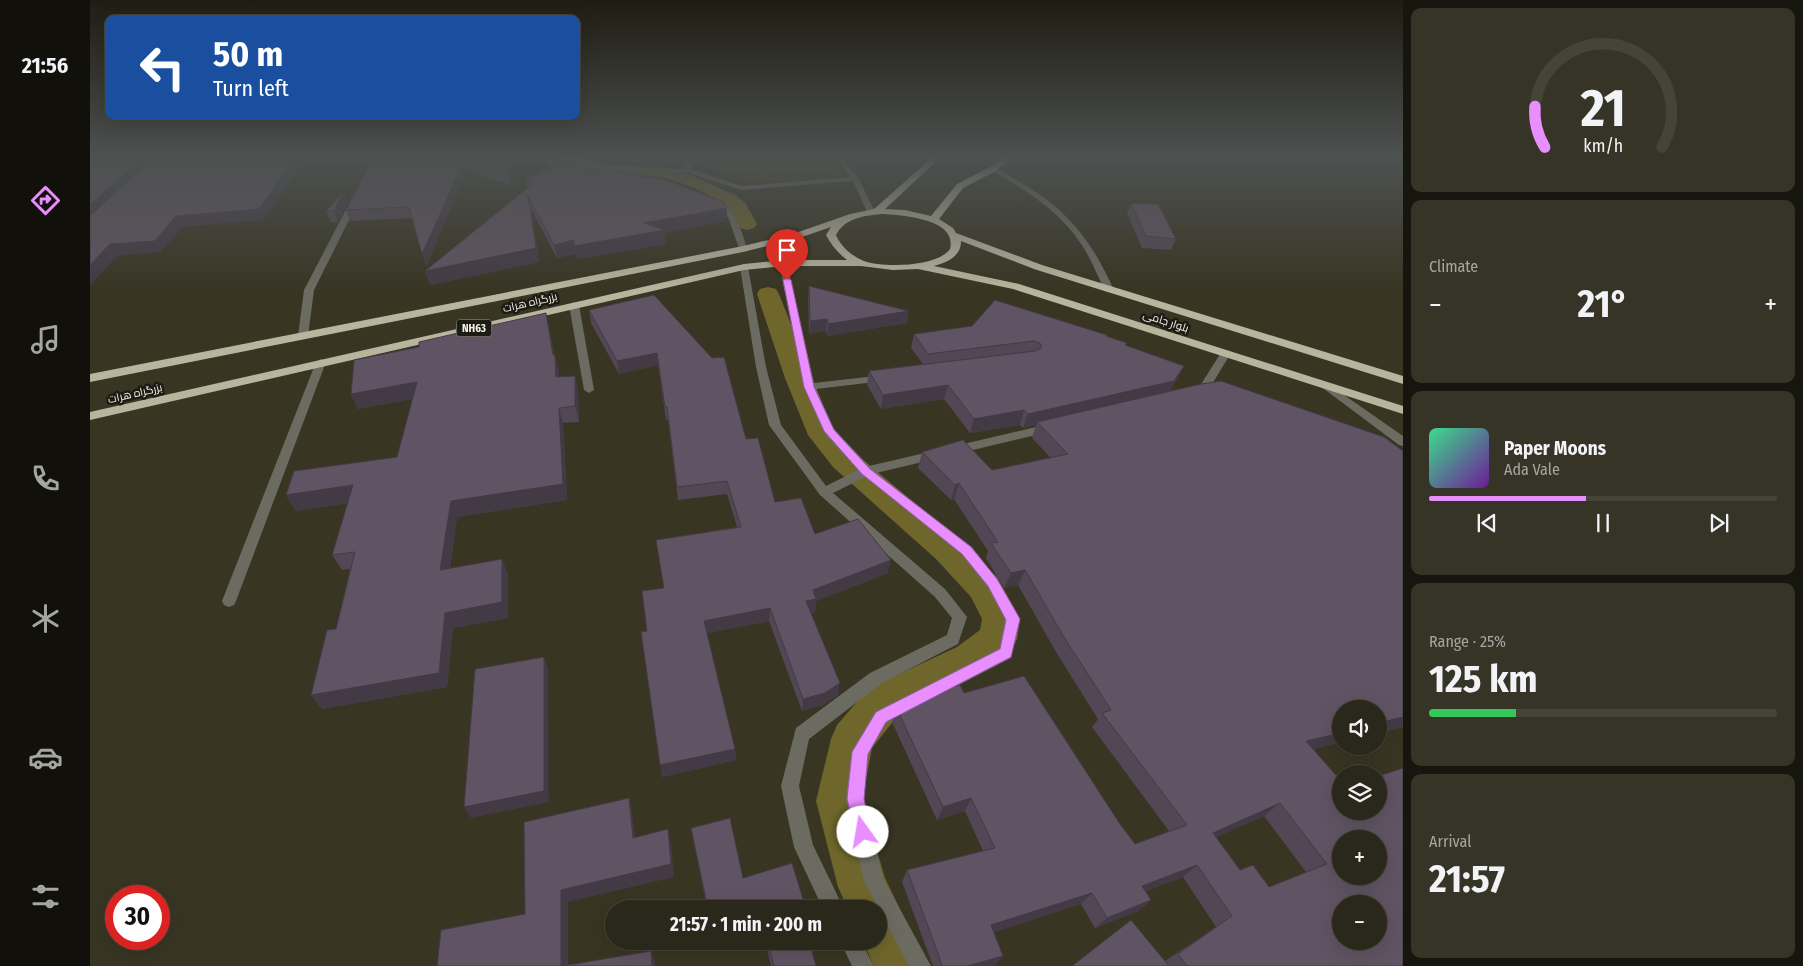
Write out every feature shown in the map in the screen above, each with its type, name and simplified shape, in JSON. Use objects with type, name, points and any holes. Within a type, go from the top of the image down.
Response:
[{"type":"highway","name":"NH63","points":[[874,212],[886,201]]},
{"type":"highway","points":[[933,220],[948,201]]},
{"type":"highway","name":"NH63","points":[[874,212],[915,215],[933,220],[954,234],[957,242],[955,250],[948,257],[936,263],[918,266],[900,268],[861,263],[844,253],[834,244],[831,235],[835,226],[844,219],[874,212]]},
{"type":"highway","name":"بزرگراه هرات","points":[[90,378],[743,249],[793,237],[844,219]]},
{"type":"highway","name":"بلوار جامی","points":[[954,234],[1038,267],[1108,290],[1403,380]]},
{"type":"highway","name":"بزرگراه هرات","points":[[90,416],[744,267],[783,263],[861,263]]},
{"type":"highway","name":"بلوار جامی","points":[[918,266],[1015,286],[1403,410]]},
{"type":"street","points":[[303,336],[308,290],[355,201]]},
{"type":"street","points":[[708,201],[724,208],[731,214],[743,249]]},
{"type":"street","points":[[868,201],[874,212]]},
{"type":"street","points":[[1047,201],[1072,225],[1098,263],[1108,290]]},
{"type":"street","points":[[783,263],[809,387],[829,431],[866,472],[967,551],[992,583],[1013,619],[1006,653],[881,717],[860,752],[855,799],[874,881],[920,966]]},
{"type":"street","points":[[744,267],[761,367],[775,425],[824,492],[940,593],[960,617],[953,639],[876,678],[802,734],[790,786],[804,847],[830,900]]},
{"type":"street","points":[[574,305],[589,390]]},
{"type":"street","points":[[1183,396],[1202,392],[1226,353]]},
{"type":"street","points":[[229,601],[321,362]]},
{"type":"street","points":[[809,387],[896,376]]},
{"type":"street","points":[[1324,384],[1403,442]]},
{"type":"street","points":[[824,492],[866,472],[1058,426]]},
{"type":"street","points":[[854,950],[862,966]]},
{"type":"building","points":[[106,201],[265,201],[259,209],[176,216],[155,241],[110,244],[90,265],[90,216]]},
{"type":"building","points":[[335,201],[339,201],[334,211],[326,211]]},
{"type":"building","points":[[351,201],[446,201],[422,254],[409,207],[346,210]]},
{"type":"building","points":[[511,201],[529,201],[536,248],[425,271]]},
{"type":"building","points":[[531,201],[722,201],[727,208],[644,223],[665,230],[574,246],[574,240],[554,245]]},
{"type":"building","points":[[1131,203],[1158,204],[1176,239],[1146,236]]},
{"type":"building","points":[[809,286],[909,311],[828,324],[827,319],[810,321]]},
{"type":"building","points":[[654,295],[712,358],[724,357],[746,439],[758,438],[775,502],[801,498],[815,534],[858,519],[891,560],[813,590],[816,599],[806,601],[840,683],[825,693],[803,699],[770,608],[704,621],[735,749],[660,765],[641,632],[647,631],[642,591],[664,588],[656,540],[741,527],[727,481],[677,487],[667,407],[665,407],[657,353],[617,361],[589,310]]},
{"type":"building","points":[[995,300],[1107,335],[1127,343],[1125,345],[1184,366],[1174,381],[1028,414],[1024,410],[974,419],[948,385],[883,395],[869,371],[1035,351],[1041,348],[1041,344],[1034,341],[928,354],[914,334],[972,326]]},
{"type":"building","points":[[546,313],[553,355],[555,355],[556,377],[575,376],[575,406],[559,408],[563,484],[451,501],[440,570],[502,559],[502,602],[445,613],[439,673],[311,695],[327,630],[336,629],[355,552],[332,555],[353,485],[286,495],[294,471],[397,457],[417,382],[351,394],[354,360],[419,347],[419,342]]},
{"type":"building","points":[[1221,381],[1384,437],[1403,451],[1403,717],[1387,721],[1387,700],[1332,700],[1332,735],[1306,741],[1332,771],[1332,820],[1387,820],[1387,773],[1403,768],[1403,966],[1187,966],[1178,954],[1232,916],[1197,865],[1142,886],[1151,900],[1107,918],[1092,893],[991,925],[1003,956],[967,966],[942,966],[907,870],[995,848],[971,798],[943,807],[896,707],[917,696],[960,685],[964,693],[1024,676],[1135,844],[1187,825],[1102,713],[1111,710],[1064,637],[1025,570],[1011,573],[991,543],[998,542],[959,483],[955,485],[922,452],[963,440],[992,470],[1068,454],[1037,422]],"holes":[[[1280,803],[1327,864],[1269,887],[1253,865],[1240,870],[1213,833]]]},
{"type":"building","points":[[544,657],[544,791],[464,807],[475,669]]},
{"type":"building","points":[[629,798],[633,838],[668,829],[671,864],[561,890],[561,966],[437,966],[441,930],[525,914],[524,822]]},
{"type":"building","points":[[730,818],[743,878],[792,863],[803,900],[706,900],[691,828]]},
{"type":"building","points":[[1131,920],[1169,966],[1072,966]]},
{"type":"building","points":[[770,950],[812,950],[816,966],[774,966]]},
{"type":"building","points":[[651,951],[652,966],[562,966]]},
{"type":"waterway","points":[[732,201],[739,208],[747,224]]},
{"type":"waterway","points":[[768,294],[818,428],[844,460],[948,550],[984,587],[1001,619],[998,639],[971,659],[884,701],[852,739],[839,801],[863,887],[870,900]]},
{"type":"waterway","points":[[887,937],[901,966]]},
{"type":"route","points":[[787,280],[809,387],[829,431],[866,472],[967,551],[992,583],[1013,619],[1006,653],[881,717],[860,752],[855,799],[863,832]]}]
